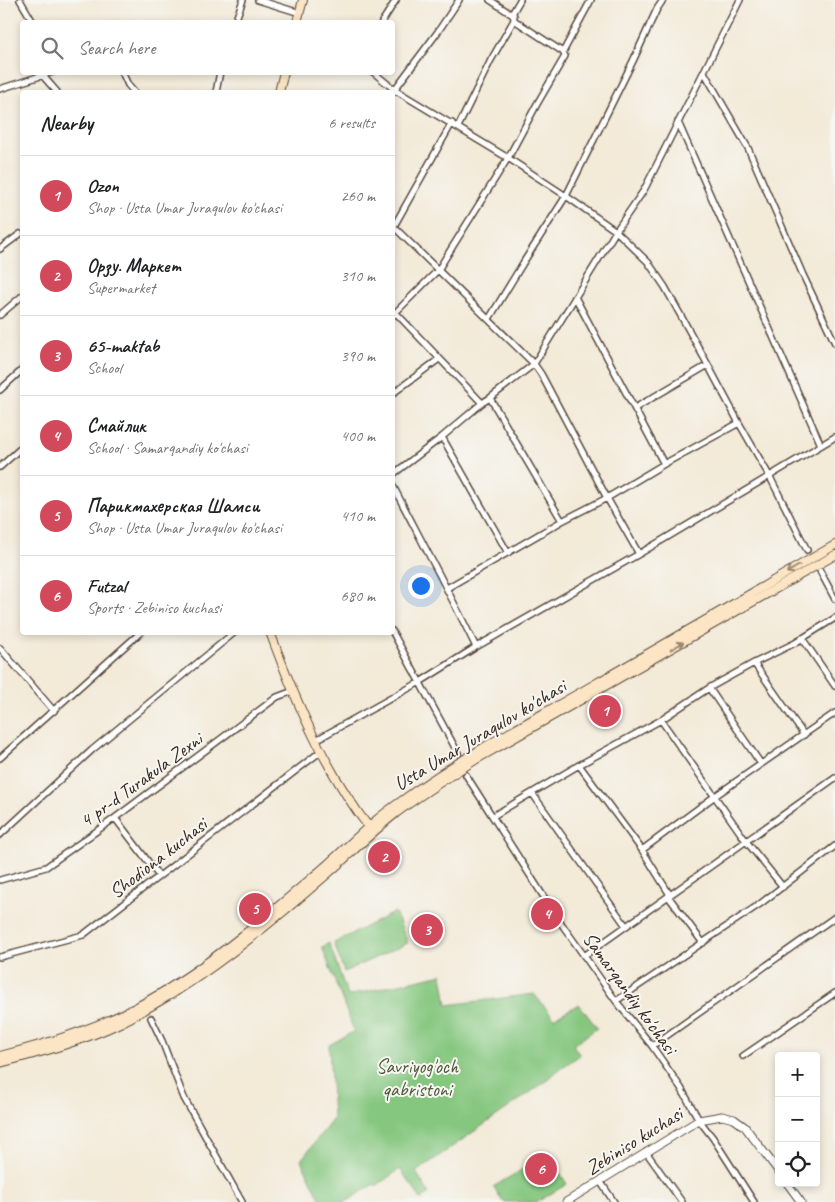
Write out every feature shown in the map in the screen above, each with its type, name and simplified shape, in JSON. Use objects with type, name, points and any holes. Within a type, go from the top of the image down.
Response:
[{"type":"main road","points":[[298,20],[303,0]]},
{"type":"main road","points":[[280,90],[283,75]]},
{"type":"main road","name":"Usta Umar Juraqulov ko'chasi","points":[[0,1056],[83,1031],[136,1007],[169,987],[233,944],[417,790],[469,756],[604,680],[835,545]]},
{"type":"main road","name":"Usta Umar Juraqulov ko'chasi","points":[[0,1063],[88,1037],[124,1021],[157,1002],[238,949],[325,876],[370,830],[425,792],[475,760],[835,555]]},
{"type":"main road","points":[[271,635],[320,752],[352,805],[370,830]]},
{"type":"street","points":[[20,0],[32,20]]},
{"type":"street","points":[[236,20],[243,0]]},
{"type":"street","points":[[258,0],[300,12]]},
{"type":"street","points":[[383,20],[396,0]]},
{"type":"street","points":[[395,90],[459,0]]},
{"type":"street","points":[[490,0],[563,52]]},
{"type":"street","points":[[458,127],[514,18],[514,12],[520,0]]},
{"type":"street","points":[[395,313],[438,270],[508,158],[565,56],[563,52],[591,0]]},
{"type":"street","points":[[489,320],[531,249],[566,196],[633,62],[657,8],[663,0]]},
{"type":"street","points":[[395,473],[534,364],[616,231],[644,190],[740,0]]},
{"type":"street","points":[[704,72],[748,148],[803,275],[835,343]]},
{"type":"street","points":[[123,75],[132,90]]},
{"type":"street","points":[[216,90],[219,75]]},
{"type":"street","points":[[376,75],[393,90]]},
{"type":"street","points":[[0,89],[43,76],[55,90]]},
{"type":"street","points":[[395,92],[458,127],[566,196],[616,231],[648,262],[665,288],[770,477],[807,550]]},
{"type":"street","points":[[678,122],[821,445]]},
{"type":"street","points":[[395,222],[452,124]]},
{"type":"street","points":[[395,227],[534,364],[639,554]]},
{"type":"street","points":[[0,249],[20,234]]},
{"type":"street","points":[[575,297],[664,464]]},
{"type":"street","points":[[0,315],[20,298]]},
{"type":"street","points":[[395,315],[482,403]]},
{"type":"street","points":[[395,392],[439,359]]},
{"type":"street","points":[[634,408],[708,365]]},
{"type":"street","points":[[0,390],[20,372]]},
{"type":"street","points":[[490,398],[562,521]]},
{"type":"street","points":[[447,588],[562,521],[607,498],[739,423]]},
{"type":"street","points":[[442,437],[508,553]]},
{"type":"street","points":[[316,740],[420,682],[476,646],[639,554],[835,437]]},
{"type":"street","points":[[0,466],[20,449]]},
{"type":"street","points":[[395,490],[476,646]]},
{"type":"street","points":[[820,571],[835,599]]},
{"type":"street","points":[[493,816],[579,765],[661,720],[709,688],[835,618]]},
{"type":"street","points":[[0,758],[138,635]]},
{"type":"street","points":[[0,835],[92,750],[231,635]]},
{"type":"street","points":[[395,635],[458,753]]},
{"type":"street","points":[[802,638],[835,686]]},
{"type":"street","points":[[0,648],[54,711]]},
{"type":"street","points":[[754,664],[804,735]]},
{"type":"street","points":[[709,688],[760,764]]},
{"type":"street","name":"4 pr-d Turakula Zexni","points":[[0,880],[46,867],[277,697],[293,691]]},
{"type":"street","points":[[642,850],[760,764],[835,713]]},
{"type":"street","points":[[661,720],[746,841],[783,887]]},
{"type":"street","name":"Shodiona kuchasi","points":[[0,957],[83,935],[320,752]]},
{"type":"street","points":[[579,765],[642,850],[669,896],[703,943]]},
{"type":"street","name":"Samarqandiy ko'chasi","points":[[466,775],[556,916],[616,1001],[652,1046],[681,1088],[698,1120],[713,1138],[754,1202]]},
{"type":"street","points":[[584,956],[835,778]]},
{"type":"street","points":[[532,793],[626,926]]},
{"type":"street","points":[[115,818],[159,876]]},
{"type":"street","points":[[616,1001],[760,904],[835,846]]},
{"type":"street","points":[[652,1046],[835,917]]},
{"type":"street","points":[[742,1056],[835,993]]},
{"type":"street","points":[[151,1018],[184,1098],[242,1202]]},
{"type":"street","name":"Zebiniso kuchasi","points":[[566,1202],[698,1120],[722,1116],[734,1119],[745,1127],[775,1167]]},
{"type":"street","points":[[646,1152],[682,1202]]},
{"type":"street","points":[[600,1181],[614,1202]]},
{"type":"street","points":[[790,1187],[801,1202]]},
{"type":"green space","points":[[395,912],[408,943],[344,972],[334,943]]},
{"type":"green space","name":"Savriyog'och qabristoni","points":[[329,943],[348,996],[442,974],[447,1005],[534,994],[554,1018],[579,1004],[597,1028],[573,1045],[580,1055],[550,1076],[551,1078],[416,1172],[429,1193],[421,1199],[400,1169],[376,1186],[374,1184],[346,1202],[322,1202],[301,1160],[333,1119],[329,1045],[354,1031],[322,947]]},
{"type":"green space","points":[[548,1154],[567,1184],[537,1202],[504,1202],[493,1187]]},
{"type":"place","name":"Ozon","points":[[605,711]]},
{"type":"place","name":"Орзу. Маркет","points":[[384,857]]},
{"type":"place","name":"Парикмахерская Шамси","points":[[255,909]]},
{"type":"place","name":"Смайлик","points":[[547,914]]},
{"type":"place","name":"65-maktab","points":[[427,930]]},
{"type":"place","name":"Futzal","points":[[541,1169]]}]
